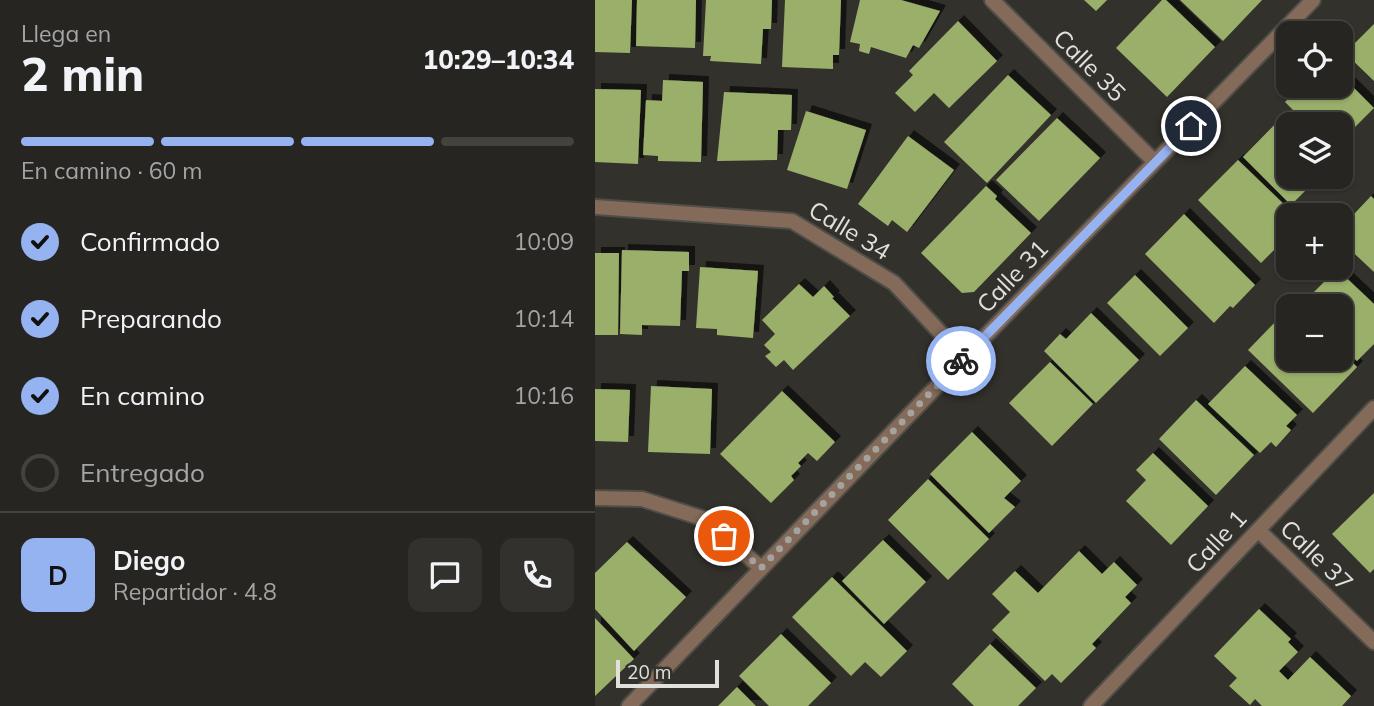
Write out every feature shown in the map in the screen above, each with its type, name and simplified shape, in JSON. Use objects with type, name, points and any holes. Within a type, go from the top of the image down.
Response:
[{"type":"street","name":"Calle 35","points":[[992,0],[1155,162]]},
{"type":"street","name":"Calle 31","points":[[629,706],[1313,0]]},
{"type":"street","name":"Calle 34","points":[[595,207],[792,221],[894,283],[964,358]]},
{"type":"street","name":"Calle 1","points":[[1091,706],[1374,408]]},
{"type":"street","points":[[595,498],[642,499],[705,519],[761,568]]},
{"type":"street","name":"Calle 37","points":[[1258,530],[1374,642]]},
{"type":"building","points":[[595,0],[632,0],[630,53],[595,52]]},
{"type":"building","points":[[637,0],[696,0],[695,48],[636,46]]},
{"type":"building","points":[[706,0],[772,0],[771,29],[763,29],[761,64],[710,61],[711,56],[703,56]]},
{"type":"building","points":[[785,0],[841,0],[839,55],[833,55],[833,69],[782,67]]},
{"type":"building","points":[[860,0],[901,0],[940,11],[919,48],[913,45],[906,58],[871,47],[869,54],[859,51],[860,44],[850,42]]},
{"type":"building","points":[[1084,0],[1107,0],[1096,11]]},
{"type":"building","points":[[1162,0],[1166,0],[1215,47],[1167,97],[1116,48]]},
{"type":"building","points":[[1180,0],[1262,0],[1223,41]]},
{"type":"building","points":[[958,21],[997,61],[949,108],[934,93],[915,112],[895,93],[913,75],[909,71]]},
{"type":"building","points":[[1374,24],[1374,81],[1353,61],[1353,45]]},
{"type":"building","points":[[1008,75],[1051,115],[987,183],[944,142]]},
{"type":"building","points":[[663,80],[703,82],[701,162],[658,161],[658,156],[643,155],[646,100],[662,101]]},
{"type":"building","points":[[1353,87],[1374,108],[1353,129],[1353,112],[1295,112],[1285,102],[1289,98],[1353,98]]},
{"type":"building","points":[[595,89],[641,90],[638,164],[595,162]]},
{"type":"building","points":[[724,92],[792,95],[791,130],[778,130],[777,160],[717,161]]},
{"type":"building","points":[[806,111],[866,130],[847,189],[787,170]]},
{"type":"building","points":[[1057,118],[1100,158],[1039,221],[996,180]]},
{"type":"building","points":[[1276,123],[1276,189],[1307,189],[1293,203],[1289,203],[1243,157]]},
{"type":"building","points":[[908,136],[954,170],[907,232],[892,220],[888,226],[858,204]]},
{"type":"building","points":[[1238,160],[1283,203],[1276,203],[1276,248],[1261,263],[1198,200]]},
{"type":"building","points":[[986,186],[997,196],[995,199],[1031,233],[974,292],[962,293],[921,253]]},
{"type":"building","points":[[1371,196],[1374,199],[1374,272],[1353,252],[1353,215]]},
{"type":"building","points":[[1184,214],[1255,285],[1214,323],[1145,254]]},
{"type":"building","points":[[622,250],[689,252],[689,271],[682,271],[680,326],[642,325],[642,335],[620,334]]},
{"type":"building","points":[[595,253],[619,253],[618,335],[595,335]]},
{"type":"building","points":[[700,267],[758,271],[753,338],[717,335],[717,329],[696,328]]},
{"type":"building","points":[[1135,275],[1188,328],[1160,356],[1107,303]]},
{"type":"building","points":[[1326,280],[1349,280],[1374,304],[1374,344],[1357,361],[1353,357],[1353,294],[1312,294]]},
{"type":"building","points":[[799,284],[813,297],[824,286],[850,316],[793,370],[784,360],[776,367],[765,356],[771,352],[764,345],[775,334],[762,320]]},
{"type":"building","points":[[1091,313],[1139,360],[1096,403],[1044,351],[1060,334],[1066,339]]},
{"type":"building","points":[[1276,321],[1276,371],[1353,371],[1353,363],[1357,367],[1313,413],[1248,350]]},
{"type":"building","points":[[1050,362],[1093,404],[1052,446],[1009,403]]},
{"type":"building","points":[[1245,366],[1297,415],[1286,426],[1291,430],[1276,447],[1271,442],[1260,453],[1208,404]]},
{"type":"building","points":[[651,386],[712,389],[710,454],[648,452]]},
{"type":"building","points":[[595,389],[630,390],[628,442],[595,441]]},
{"type":"building","points":[[782,391],[835,442],[817,461],[808,453],[791,476],[794,480],[771,503],[720,454]]},
{"type":"building","points":[[1196,400],[1254,455],[1216,495],[1159,439]]},
{"type":"building","points":[[972,432],[1021,481],[1004,498],[1015,507],[989,533],[930,474]]},
{"type":"building","points":[[1153,453],[1208,506],[1171,545],[1126,501],[1146,480],[1136,470]]},
{"type":"building","points":[[928,479],[989,539],[948,580],[888,520]]},
{"type":"building","points":[[1374,493],[1374,569],[1370,573],[1332,534]]},
{"type":"building","points":[[883,540],[926,582],[884,624],[842,581]]},
{"type":"building","points":[[627,542],[686,597],[634,651],[595,609],[595,573]]},
{"type":"building","points":[[1079,551],[1102,574],[1114,562],[1137,585],[1125,597],[1131,603],[1092,644],[1096,648],[1061,683],[1052,674],[1045,681],[992,630],[1010,612],[992,594],[1015,571],[1038,593]]},
{"type":"building","points":[[832,577],[907,651],[881,677],[865,662],[851,676],[792,617]]},
{"type":"building","points":[[1259,609],[1291,639],[1288,642],[1298,652],[1279,671],[1288,680],[1310,657],[1351,696],[1342,706],[1262,706],[1255,699],[1250,705],[1229,686],[1237,678],[1214,656]]},
{"type":"building","points":[[595,618],[634,659],[595,696]]},
{"type":"building","points":[[781,634],[831,683],[808,706],[769,706],[739,676]]},
{"type":"building","points":[[990,644],[1036,688],[1018,706],[974,706],[952,684]]},
{"type":"building","points":[[737,687],[756,706],[718,706]]},
{"type":"way so far","points":[[724,536],[761,568],[961,361]]},
{"type":"route","points":[[961,361],[1191,126]]}]
